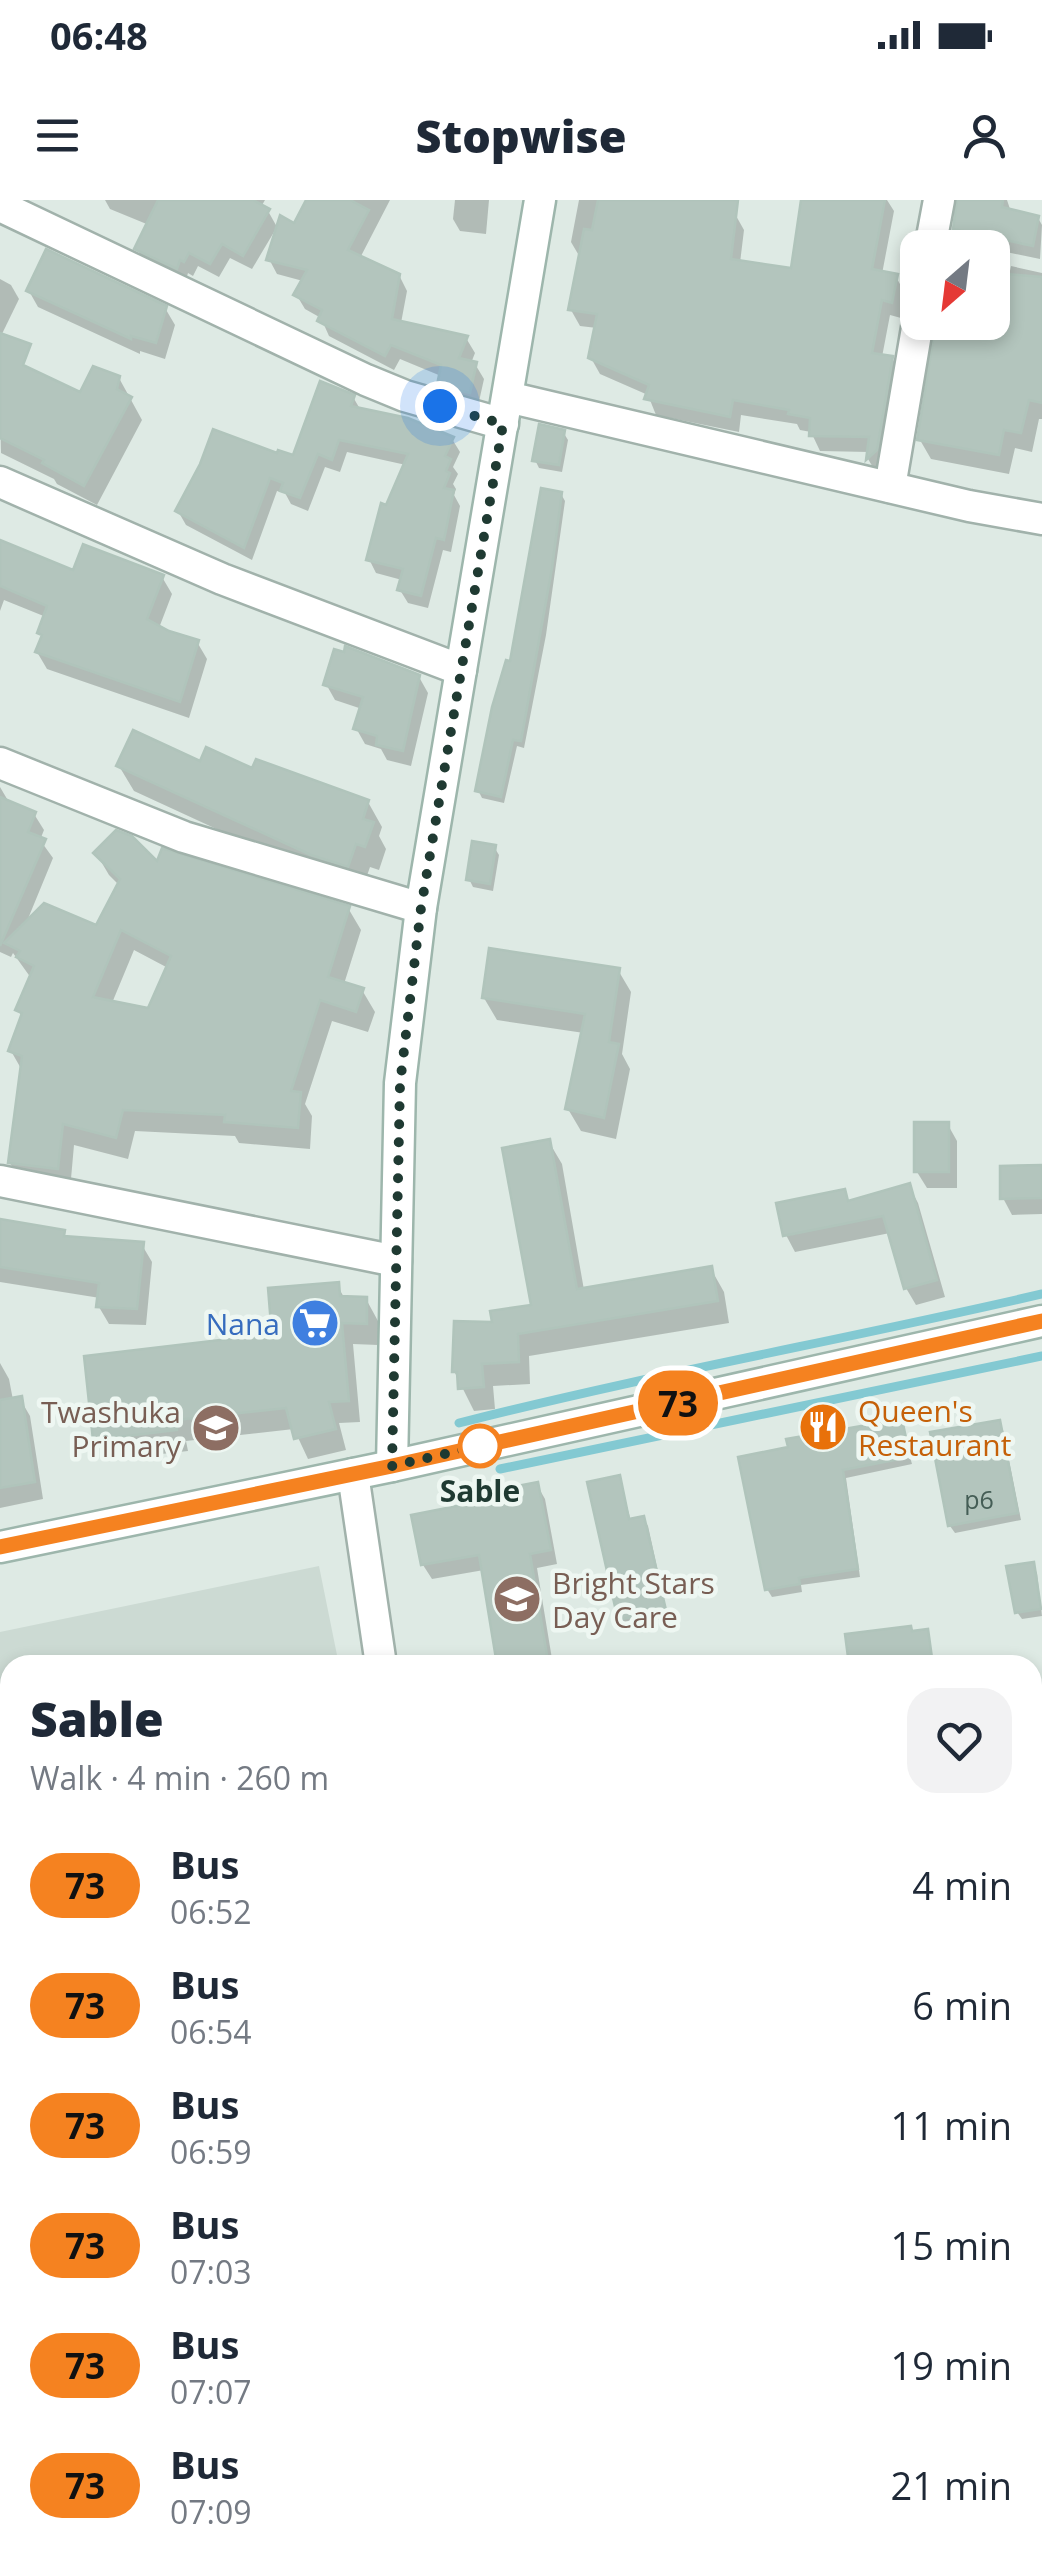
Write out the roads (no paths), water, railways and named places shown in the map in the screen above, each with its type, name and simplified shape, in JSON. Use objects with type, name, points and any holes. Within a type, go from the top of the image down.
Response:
[{"type":"street","points":[[392,1466],[400,1084],[421,908],[540,200]]},
{"type":"street","points":[[933,230],[939,200]]},
{"type":"street","points":[[0,206],[44,212],[366,380],[405,396],[506,410],[1042,519]]},
{"type":"street","points":[[890,488],[915,340]]},
{"type":"street","points":[[0,482],[170,558],[461,670]]},
{"type":"street","points":[[0,762],[184,837],[421,908]]},
{"type":"street","points":[[0,1181],[396,1261]]},
{"type":"street","points":[[0,1547],[392,1466],[1042,1322]]},
{"type":"street","points":[[353,1474],[379,1655]]},
{"type":"waterway","points":[[459,1423],[1042,1294]]},
{"type":"waterway","points":[[500,1469],[1042,1356]]},
{"type":"place","name":"Nana","points":[[315,1323]]},
{"type":"place","name":"Queen's Restaurant","points":[[823,1427]]},
{"type":"place","name":"Twashuka Primary","points":[[216,1428]]},
{"type":"place","name":"Sable","points":[[480,1446]]},
{"type":"place","name":"Bright Stars Day Care","points":[[517,1599]]}]
